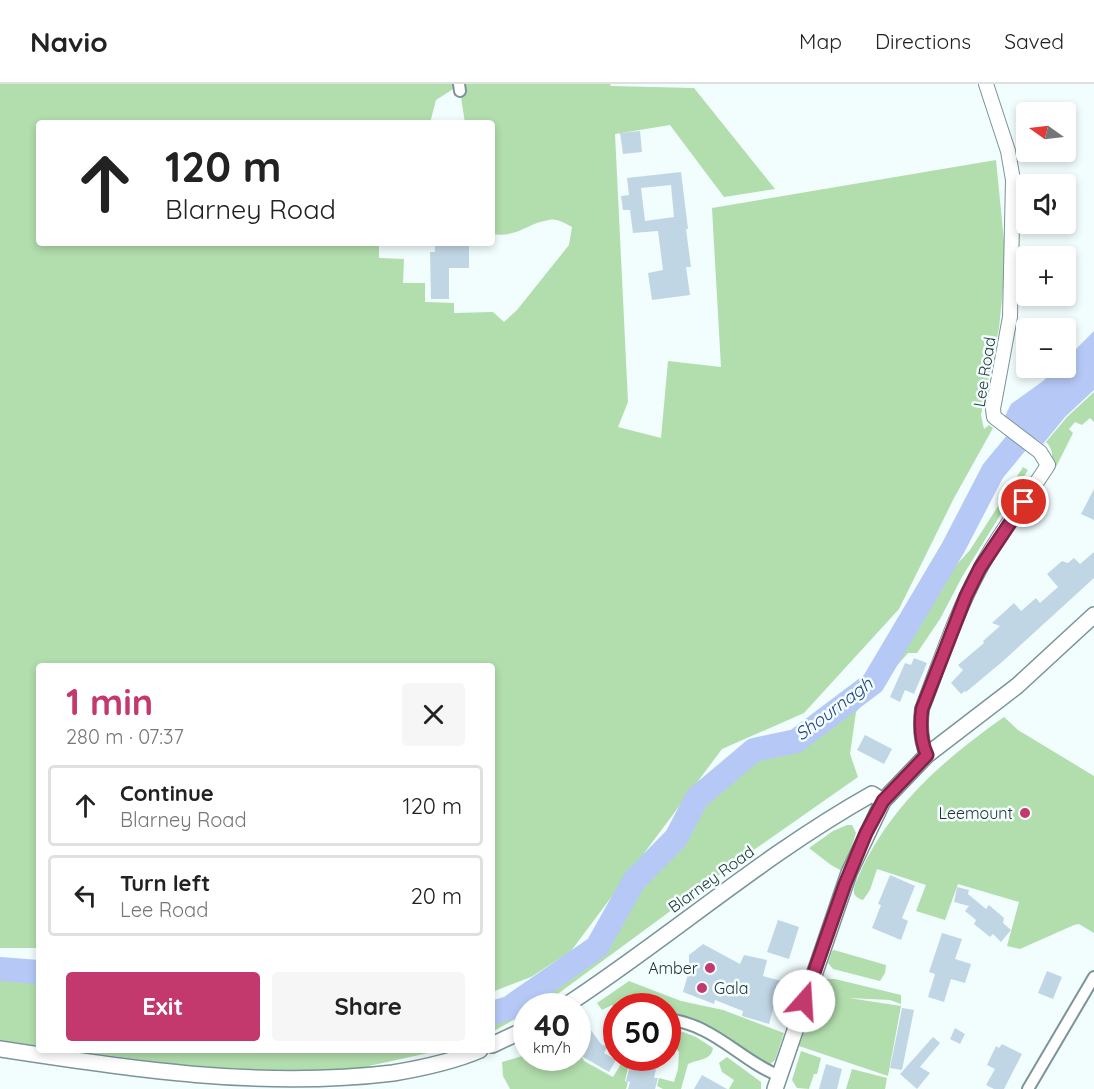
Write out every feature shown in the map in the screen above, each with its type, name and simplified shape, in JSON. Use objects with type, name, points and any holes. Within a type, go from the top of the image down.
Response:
[{"type":"main road","points":[[777,1082],[849,873],[883,801],[927,755],[1017,686],[1094,615]]},
{"type":"main road","name":"Blarney Road","points":[[583,993],[830,819],[872,794],[883,801]]},
{"type":"main road","points":[[495,1044],[513,1035]]},
{"type":"main road","points":[[0,1049],[159,1073],[304,1080],[370,1076],[427,1067],[471,1053]]},
{"type":"street","name":"Lee Road","points":[[927,755],[922,746],[920,724],[922,709],[966,596],[980,568],[1048,465],[1040,452],[994,417],[993,409],[1010,317],[1013,180],[1008,152],[986,84]]},
{"type":"street","points":[[1028,1089],[1094,977]]},
{"type":"street","points":[[681,1022],[705,1031],[763,1069],[777,1082]]},
{"type":"green space","points":[[0,84],[453,84],[453,89],[436,100],[431,120],[36,120],[36,246],[379,246],[379,258],[404,259],[403,283],[425,283],[425,302],[454,303],[454,313],[493,312],[504,322],[517,310],[569,245],[572,227],[552,220],[509,234],[495,234],[495,120],[465,120],[459,84],[610,84],[611,86],[694,88],[775,189],[724,197],[670,125],[615,134],[628,402],[618,427],[661,438],[668,361],[721,367],[712,208],[996,160],[1006,261],[999,328],[981,415],[984,429],[989,425],[993,428],[954,498],[899,609],[804,713],[722,749],[571,951],[531,977],[495,991],[495,663],[36,663],[36,948],[0,948]]},
{"type":"green space","points":[[1094,392],[1094,422],[1090,418],[1082,425],[1075,422],[1069,429],[1073,433],[1054,471],[1050,470],[1052,452],[1046,442],[1067,417]]},
{"type":"green space","points":[[1023,467],[1028,470],[962,577],[940,619],[917,653],[908,653],[856,712],[850,754],[858,777],[748,854],[559,993],[537,993],[597,951],[630,904],[689,833],[702,802],[755,754],[796,744],[838,716],[874,684],[948,574],[970,550]]},
{"type":"green space","points":[[1004,717],[1018,730],[1094,776],[1094,933],[1079,924],[1020,949],[1007,946],[1019,902],[958,884],[945,920],[916,911],[926,885],[877,869],[870,890],[863,900],[855,896],[856,883],[872,850],[902,806],[939,768]]},
{"type":"green space","points":[[852,825],[856,833],[844,872],[809,848],[833,831]]},
{"type":"green space","points":[[834,950],[886,965],[885,973],[880,981],[833,969],[828,963]]},
{"type":"green space","points":[[0,973],[36,976],[36,1046],[0,1040]]},
{"type":"green space","points":[[823,979],[835,979],[901,995],[901,1004],[890,1000],[849,998],[901,1006],[888,1076],[799,1046]]},
{"type":"green space","points":[[629,981],[660,993],[612,993]]},
{"type":"green space","points":[[603,999],[603,1010],[602,1010],[597,1003]]},
{"type":"green space","points":[[681,1001],[723,1010],[784,1033],[775,1060],[769,1065],[761,1063],[728,1040],[681,1016]]},
{"type":"green space","points":[[513,1010],[513,1020],[495,1030],[495,1016],[507,1014]]},
{"type":"green space","points":[[681,1031],[696,1037],[713,1048],[707,1057],[688,1064],[681,1089],[663,1089],[657,1086],[659,1078],[674,1082],[677,1071],[681,1071]]},
{"type":"green space","points":[[801,1051],[821,1058],[817,1074],[814,1074],[809,1089],[797,1088],[792,1080]]},
{"type":"green space","points":[[91,1053],[428,1053],[355,1069],[279,1072],[174,1064]]},
{"type":"green space","points":[[727,1057],[761,1082],[761,1089],[729,1089],[734,1080],[722,1072],[719,1063]]},
{"type":"green space","points":[[513,1059],[513,1071],[591,1071],[591,1065],[613,1077],[617,1071],[627,1071],[626,1089],[510,1089],[503,1076],[502,1062]]},
{"type":"green space","points":[[852,1069],[887,1078],[885,1089],[846,1089]]},
{"type":"water","points":[[1094,331],[1094,390],[1065,417],[1043,444],[1005,416],[1011,404],[1046,378],[1076,378],[1076,349]]},
{"type":"building","points":[[640,131],[642,152],[623,154],[620,133]]},
{"type":"building","points":[[681,172],[691,267],[686,267],[690,295],[652,300],[648,273],[663,270],[658,231],[633,233],[630,210],[623,210],[621,196],[629,195],[627,178]],"holes":[[[671,185],[674,217],[645,221],[641,188]]]},
{"type":"building","points":[[435,246],[469,246],[469,268],[449,268],[449,299],[431,299],[430,252],[435,252]]},
{"type":"building","points":[[1094,489],[1094,520],[1081,514]]},
{"type":"building","points":[[1094,552],[1094,578],[1002,662],[961,694],[951,683],[963,670],[958,665],[1000,626],[992,623],[1014,603],[1021,611],[1036,598],[1040,603],[1058,587],[1047,574],[1062,561],[1068,563],[1074,558],[1080,564]]},
{"type":"building","points":[[914,658],[927,663],[914,694],[905,690],[900,702],[890,697],[905,663],[911,665]]},
{"type":"building","points":[[865,735],[892,749],[884,764],[857,750]]},
{"type":"building","points":[[890,875],[915,886],[902,918],[908,921],[901,940],[872,928],[881,905],[878,904]]},
{"type":"building","points":[[957,887],[969,890],[968,894],[986,909],[989,905],[1004,918],[1003,923],[1011,930],[1001,942],[993,934],[990,937],[974,924],[976,920],[965,911],[969,906],[954,902]]},
{"type":"building","points":[[778,920],[799,927],[789,959],[767,952]]},
{"type":"building","points":[[942,933],[962,939],[955,959],[971,964],[965,983],[951,979],[944,1002],[928,997],[935,974],[929,972]]},
{"type":"building","points":[[703,944],[740,964],[744,955],[767,960],[763,976],[781,981],[769,1024],[742,1016],[743,1011],[715,1000],[714,1004],[683,992],[689,971],[689,955]]},
{"type":"building","points":[[1047,971],[1062,977],[1053,999],[1038,993]]},
{"type":"building","points":[[902,1008],[914,1010],[902,1070],[890,1068]]},
{"type":"building","points":[[955,1028],[965,1034],[960,1044],[950,1039]]},
{"type":"building","points":[[591,1030],[603,1045],[603,1069],[591,1062]]},
{"type":"building","points":[[933,1037],[940,1043],[920,1067],[930,1073],[917,1089],[900,1074]]},
{"type":"building","points":[[1002,1044],[1022,1054],[1004,1089],[994,1089],[986,1085],[995,1069],[987,1065],[996,1046],[999,1048]]},
{"type":"building","points":[[826,1064],[842,1069],[837,1089],[819,1089]]},
{"type":"building","points":[[629,1071],[656,1071],[654,1078],[658,1078],[655,1089],[628,1089],[630,1082],[626,1081]]},
{"type":"building","points":[[702,1075],[727,1089],[694,1089]]},
{"type":"waterway","name":"Shournagh","points":[[495,1012],[509,1008],[597,947],[634,881],[676,838],[697,798],[754,750],[796,741],[873,683],[953,548],[993,471],[1037,418]]},
{"type":"waterway","name":"Shournagh","points":[[0,969],[36,972]]},
{"type":"place","name":"Leemount","points":[[1025,813]]},
{"type":"place","name":"Amber","points":[[710,968]]},
{"type":"place","name":"Gala","points":[[702,988]]},
{"type":"route","points":[[804,1001],[829,926],[866,833],[883,801],[927,755],[922,746],[920,724],[922,709],[966,596],[999,537],[1024,502]]}]
